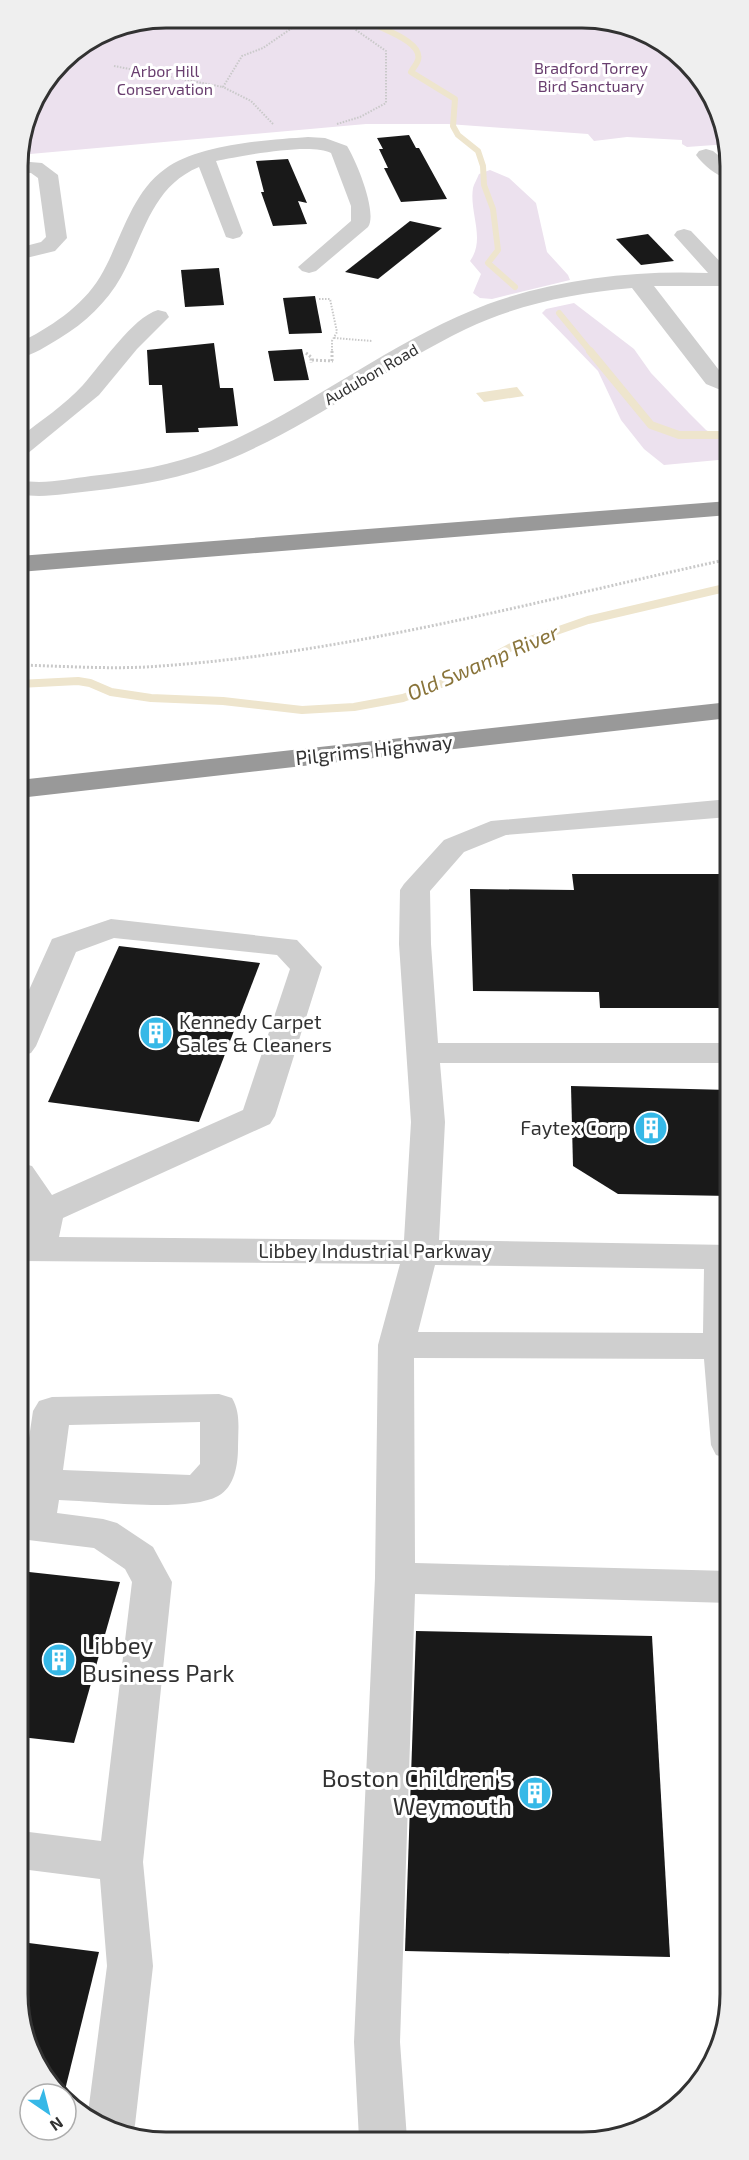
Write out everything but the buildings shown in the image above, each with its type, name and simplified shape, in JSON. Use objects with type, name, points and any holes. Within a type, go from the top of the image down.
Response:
[{"type":"highway","points":[[29,563],[720,509]]},
{"type":"highway","name":"Pilgrims Highway","points":[[29,788],[720,711]]},
{"type":"street","points":[[29,346],[57,330],[98,295],[110,278],[154,190],[174,171],[206,160],[241,151],[277,146],[320,143],[340,150],[361,206],[361,223],[309,267]]},
{"type":"street","points":[[706,155],[720,166]]},
{"type":"street","points":[[206,160],[233,233]]},
{"type":"street","points":[[29,167],[35,167],[48,175],[57,238],[48,248],[29,252]]},
{"type":"street","points":[[684,235],[720,273]]},
{"type":"street","name":"Audubon Road","points":[[29,487],[102,483],[201,462],[237,448],[282,425],[416,347],[488,312],[535,297],[639,282],[720,280]]},
{"type":"street","points":[[639,282],[714,379],[720,382]]},
{"type":"street","points":[[29,441],[83,397],[129,344],[158,317]]},
{"type":"street","points":[[383,2132],[377,2042],[395,1578],[396,1345],[421,1252],[428,1122],[415,944],[416,890],[454,846],[501,827],[720,809]]},
{"type":"street","points":[[29,1026],[63,946],[111,928],[286,947],[306,967],[258,1116],[46,1212],[31,1249]]},
{"type":"street","points":[[423,1053],[720,1053]]},
{"type":"street","points":[[28,1186],[46,1212]]},
{"type":"street","name":"Libbey Industrial Parkway","points":[[31,1249],[720,1257]]},
{"type":"street","points":[[396,1345],[720,1346]]},
{"type":"street","points":[[28,1524],[42,1484],[52,1411],[219,1408],[219,1464],[214,1477],[206,1485],[192,1490],[167,1490],[42,1484]]},
{"type":"street","points":[[28,1525],[103,1534],[140,1558],[152,1582],[122,1862],[130,1966],[112,2119]]},
{"type":"street","points":[[395,1578],[720,1587]]},
{"type":"street","points":[[28,1851],[122,1862]]},
{"type":"path","points":[[223,87],[242,56],[263,48],[290,29]]},
{"type":"path","points":[[338,124],[360,117],[386,104],[386,51],[378,44],[364,38],[357,29]]},
{"type":"path","points":[[114,66],[223,87],[250,99],[264,111],[278,132],[277,146]]},
{"type":"path","points":[[319,299],[330,299],[337,332],[331,345],[332,361]]},
{"type":"path","points":[[334,338],[369,342],[377,340]]},
{"type":"path","points":[[306,352],[311,361],[338,362]]},
{"type":"path","points":[[29,665],[143,667],[275,653],[415,628],[720,561]]},
{"type":"green space","points":[[582,28],[609,31],[643,43],[659,52],[680,69],[702,98],[710,114],[719,145],[687,147],[682,144],[682,140],[627,137],[594,141],[588,134],[448,124],[366,124],[29,154],[33,131],[39,114],[52,90],[69,69],[90,52],[114,39],[131,33],[158,29]]},
{"type":"green space","points":[[490,170],[509,178],[536,203],[547,252],[570,280],[492,299],[480,298],[473,293],[481,274],[470,261],[477,244],[473,188],[479,174]]},
{"type":"green space","points":[[574,303],[634,349],[651,373],[689,413],[706,430],[720,438],[720,460],[664,465],[644,449],[621,420],[598,371],[542,313],[546,309]]},
{"type":"shaded area","points":[[517,387],[524,396],[484,402],[476,393]]},
{"type":"waterway","points":[[383,28],[401,37],[415,48],[418,60],[411,72],[455,99],[453,126],[458,135],[478,151],[483,166],[484,185],[493,209],[498,250],[488,263],[515,287]]},
{"type":"waterway","points":[[559,313],[591,352]]},
{"type":"waterway","points":[[590,351],[651,425],[679,435],[720,435]]},
{"type":"waterway","name":"Old Swamp River","points":[[29,684],[78,681],[90,683],[111,692],[151,698],[223,701],[302,710],[354,707],[403,698],[449,681],[513,646],[588,620],[720,589]]},
{"type":"place","name":"Kennedy Carpet Sales & Cleaners","points":[[156,1033]]},
{"type":"place","name":"Faytex Corp","points":[[651,1128]]},
{"type":"place","name":"Libbey Business Park","points":[[59,1660]]},
{"type":"place","name":"Boston Children's Weymouth","points":[[535,1793]]},
{"type":"park label","name":"Bradford Torrey Bird Sanctuary","points":[[591,77]]},
{"type":"park label","name":"Arbor Hill Conservation","points":[[165,80]]}]
